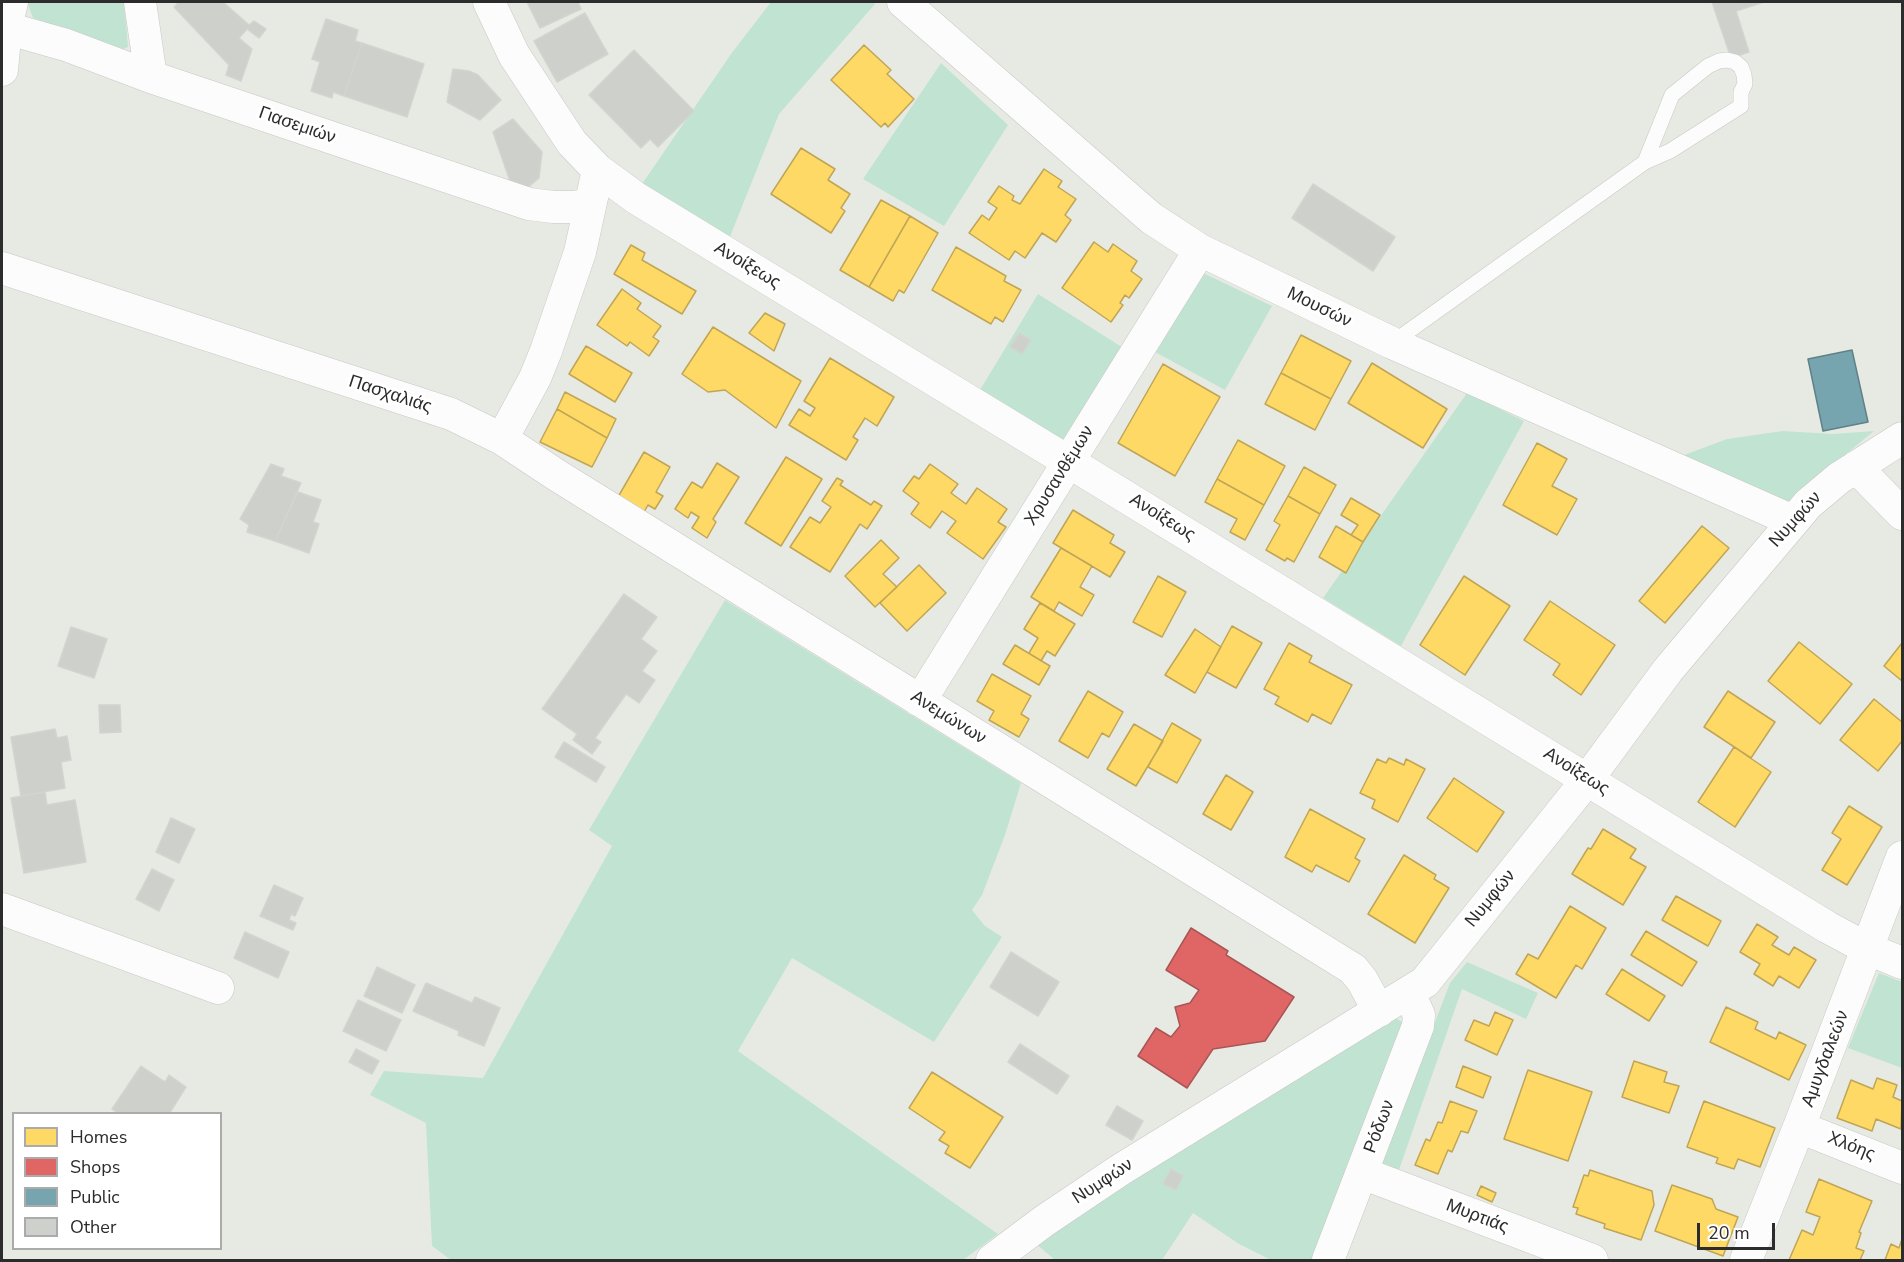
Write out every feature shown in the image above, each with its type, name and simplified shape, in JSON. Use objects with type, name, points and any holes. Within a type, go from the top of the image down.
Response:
[{"type":"street","points":[[140,2],[151,77]]},
{"type":"street","name":"Ανοίξεως","points":[[489,2],[514,55],[572,143],[598,170],[636,198],[1827,927],[1868,949],[1902,963]]},
{"type":"street","name":"Μουσών","points":[[903,2],[1151,218],[1200,250],[1392,343],[1793,521]]},
{"type":"street","points":[[2,70],[9,15]]},
{"type":"street","name":"Γιασεμιών","points":[[9,15],[66,45],[151,77],[529,204],[552,207],[590,204]]},
{"type":"street","points":[[502,439],[536,378],[546,351],[580,252],[598,170]]},
{"type":"street","name":"Χρυσανθέμων","points":[[920,701],[1200,250]]},
{"type":"street","name":"Πασχαλιάς","points":[[2,268],[451,414],[502,439]]},
{"type":"street","name":"Νυμφών","points":[[992,1260],[1044,1221],[1120,1170],[1425,982],[1587,780],[1668,670],[1793,521],[1821,491],[1902,438]]},
{"type":"street","name":"Ανεμώνων","points":[[502,439],[1353,969],[1362,980],[1379,1011]]},
{"type":"street","points":[[1856,467],[1902,514]]},
{"type":"street","name":"Αμυγδαλεών","points":[[1746,1260],[1800,1127],[1902,857]]},
{"type":"street","points":[[2,909],[218,988]]},
{"type":"street","name":"Ρόδων","points":[[1328,1260],[1418,1026],[1419,1015],[1409,993]]},
{"type":"street","name":"Χλόης","points":[[1800,1127],[1902,1168]]},
{"type":"street","name":"Μυρτιάς","points":[[1362,1173],[1592,1260]]},
{"type":"lane","points":[[1392,343],[1645,162],[1670,151],[1741,106],[1741,92],[1745,84],[1741,67],[1735,62],[1719,61],[1708,66],[1672,95],[1645,162]]},
{"type":"green space","points":[[27,2],[124,2],[128,47],[123,49],[33,18]]},
{"type":"green space","points":[[771,2],[873,2],[875,4],[779,114],[729,239],[642,184],[731,54]]},
{"type":"green space","points":[[941,63],[1008,125],[944,226],[863,179]]},
{"type":"green space","points":[[1199,271],[1272,306],[1225,390],[1155,352]]},
{"type":"green space","points":[[1038,294],[1125,349],[1066,444],[980,390]]},
{"type":"green space","points":[[1467,393],[1524,421],[1401,646],[1323,598]]},
{"type":"green space","points":[[1783,431],[1833,434],[1874,431],[1783,506],[1679,457],[1727,439]]},
{"type":"green space","points":[[725,600],[1021,783],[1005,835],[982,895],[972,910],[985,926],[1002,937],[934,1042],[792,958],[738,1051],[998,1234],[963,1260],[451,1260],[432,1246],[426,1123],[370,1095],[384,1071],[483,1078],[612,846],[589,830]]},
{"type":"green space","points":[[1467,962],[1538,993],[1526,1019],[1462,989],[1399,1170],[1381,1163],[1450,983]]},
{"type":"green space","points":[[1879,973],[1902,982],[1902,1068],[1848,1048]]},
{"type":"green space","points":[[1392,1016],[1404,1023],[1312,1260],[1271,1260],[1239,1244],[1193,1213],[1162,1260],[1055,1260],[1034,1242]]},
{"type":"building: Homes","points":[[864,45],[891,70],[887,74],[914,99],[888,127],[885,123],[881,127],[831,80]]},
{"type":"building: Homes","points":[[801,148],[835,169],[828,180],[850,194],[841,208],[845,211],[831,233],[771,194]]},
{"type":"building: Homes","points":[[1044,169],[1062,181],[1058,187],[1076,199],[1065,215],[1071,220],[1056,242],[1042,233],[1025,258],[1015,251],[1009,260],[969,233],[982,215],[989,220],[997,208],[988,202],[999,186],[1014,196],[1012,200],[1020,204]]},
{"type":"building: Homes","points":[[881,200],[910,216],[869,287],[840,270]]},
{"type":"building: Homes","points":[[910,216],[938,233],[904,293],[899,290],[893,301],[869,287]]},
{"type":"building: Homes","points":[[1094,242],[1108,252],[1113,244],[1137,261],[1131,271],[1142,279],[1129,298],[1125,295],[1120,303],[1123,305],[1111,322],[1062,288]]},
{"type":"building: Homes","points":[[631,245],[645,253],[642,260],[696,291],[682,314],[614,274]]},
{"type":"building: Homes","points":[[956,247],[1006,276],[1004,281],[1021,290],[1003,322],[995,317],[991,324],[932,290]]},
{"type":"building: Homes","points":[[622,289],[641,303],[637,309],[661,326],[653,337],[659,341],[649,356],[630,342],[627,346],[597,325]]},
{"type":"building: Homes","points":[[765,313],[785,324],[774,351],[749,333]]},
{"type":"building: Homes","points":[[713,327],[801,381],[776,428],[725,390],[708,392],[682,374]]},
{"type":"building: Homes","points":[[1301,335],[1351,361],[1331,399],[1281,373]]},
{"type":"building: Homes","points":[[586,346],[632,373],[615,402],[569,374]]},
{"type":"building: Homes","points":[[830,358],[894,397],[877,426],[865,418],[853,437],[858,440],[846,460],[789,425],[799,409],[810,416],[815,408],[804,401]]},
{"type":"building: Homes","points":[[1372,363],[1447,409],[1423,448],[1348,403]]},
{"type":"building: Homes","points":[[1163,364],[1220,397],[1175,476],[1118,443]]},
{"type":"building: Homes","points":[[1281,373],[1331,399],[1315,430],[1265,404]]},
{"type":"building: Homes","points":[[565,392],[616,419],[607,438],[557,409]]},
{"type":"building: Homes","points":[[557,409],[607,438],[592,467],[540,442]]},
{"type":"building: Homes","points":[[1238,440],[1285,466],[1264,505],[1217,479]]},
{"type":"building: Homes","points":[[1537,443],[1567,459],[1552,486],[1577,499],[1557,535],[1503,505]]},
{"type":"building: Homes","points":[[644,452],[670,467],[656,492],[663,496],[655,509],[648,505],[644,512],[618,497]]},
{"type":"building: Homes","points":[[786,457],[822,479],[781,546],[745,523]]},
{"type":"building: Homes","points":[[717,463],[739,477],[713,519],[716,522],[707,538],[692,528],[699,517],[691,512],[688,518],[675,509],[692,482],[702,488]]},
{"type":"building: Homes","points":[[930,464],[958,484],[951,493],[966,504],[977,488],[1007,509],[998,522],[1006,527],[983,559],[947,533],[956,521],[942,511],[930,528],[911,514],[919,503],[903,491],[914,476],[919,479]]},
{"type":"building: Homes","points":[[1304,467],[1336,485],[1320,514],[1288,496]]},
{"type":"building: Homes","points":[[837,478],[843,481],[840,485],[871,505],[874,501],[882,506],[867,529],[860,524],[830,572],[790,547],[810,517],[820,523],[831,507],[822,501]]},
{"type":"building: Homes","points":[[1217,479],[1264,505],[1245,540],[1230,532],[1237,519],[1205,502]]},
{"type":"building: Homes","points":[[1288,496],[1320,514],[1294,562],[1287,558],[1285,561],[1266,550],[1280,525],[1274,521]]},
{"type":"building: Homes","points":[[1351,498],[1380,515],[1363,542],[1351,535],[1358,525],[1341,515]]},
{"type":"building: Homes","points":[[1073,510],[1114,535],[1110,543],[1125,552],[1110,577],[1053,543]]},
{"type":"building: Homes","points":[[1336,526],[1363,542],[1346,573],[1319,557]]},
{"type":"building: Homes","points":[[1702,526],[1729,548],[1665,623],[1639,601]]},
{"type":"building: Homes","points":[[881,540],[899,558],[883,574],[897,587],[875,607],[845,576]]},
{"type":"building: Homes","points":[[1061,548],[1092,566],[1080,587],[1094,595],[1082,616],[1059,602],[1054,611],[1031,597]]},
{"type":"building: Homes","points":[[919,565],[946,593],[907,631],[880,603]]},
{"type":"building: Homes","points":[[1158,576],[1186,592],[1162,637],[1133,622]]},
{"type":"building: Homes","points":[[1464,576],[1510,606],[1465,675],[1420,645]]},
{"type":"building: Homes","points":[[1550,601],[1615,645],[1581,695],[1553,675],[1560,664],[1524,640]]},
{"type":"building: Homes","points":[[1040,603],[1075,624],[1055,656],[1047,651],[1041,661],[1029,653],[1038,638],[1024,629]]},
{"type":"building: Homes","points":[[1232,626],[1262,643],[1236,688],[1207,672]]},
{"type":"building: Homes","points":[[1195,629],[1221,647],[1195,693],[1165,675]]},
{"type":"building: Homes","points":[[1799,642],[1852,684],[1820,724],[1768,681]]},
{"type":"building: Homes","points":[[1289,643],[1312,656],[1309,662],[1352,685],[1331,724],[1312,714],[1308,722],[1275,704],[1279,697],[1264,689]]},
{"type":"building: Homes","points":[[1902,643],[1902,681],[1884,666]]},
{"type":"building: Homes","points":[[1015,645],[1050,666],[1039,685],[1003,664]]},
{"type":"building: Homes","points":[[992,674],[1031,696],[1021,714],[1029,719],[1019,737],[989,720],[994,711],[977,701]]},
{"type":"building: Homes","points":[[1088,691],[1123,712],[1109,737],[1102,733],[1088,758],[1059,741]]},
{"type":"building: Homes","points":[[1728,691],[1775,722],[1751,758],[1704,727]]},
{"type":"building: Homes","points":[[1874,699],[1902,722],[1902,741],[1878,771],[1840,740]]},
{"type":"building: Homes","points":[[1172,723],[1201,740],[1177,783],[1148,767]]},
{"type":"building: Homes","points":[[1134,724],[1163,741],[1136,786],[1107,769]]},
{"type":"building: Homes","points":[[1734,747],[1771,772],[1735,827],[1698,802]]},
{"type":"building: Homes","points":[[1389,758],[1404,765],[1406,759],[1425,769],[1398,822],[1372,808],[1375,800],[1360,793],[1377,759],[1386,763]]},
{"type":"building: Homes","points":[[1226,775],[1253,792],[1231,830],[1203,814]]},
{"type":"building: Homes","points":[[1454,778],[1504,812],[1477,852],[1427,818]]},
{"type":"building: Homes","points":[[1849,806],[1882,827],[1847,885],[1822,870],[1841,839],[1832,833]]},
{"type":"building: Homes","points":[[1310,809],[1365,839],[1355,858],[1360,861],[1349,882],[1316,865],[1312,872],[1285,857]]},
{"type":"building: Homes","points":[[1603,829],[1636,849],[1630,858],[1646,867],[1623,905],[1572,874]]},
{"type":"building: Homes","points":[[1404,855],[1436,875],[1434,879],[1449,888],[1415,943],[1368,914]]},
{"type":"building: Homes","points":[[1676,896],[1721,921],[1708,946],[1662,920]]},
{"type":"building: Homes","points":[[1570,906],[1606,928],[1582,969],[1576,965],[1556,998],[1516,974],[1528,954],[1538,959]]},
{"type":"building: Homes","points":[[1757,924],[1778,937],[1772,945],[1789,955],[1794,947],[1816,960],[1799,988],[1779,976],[1773,986],[1754,974],[1760,964],[1740,952]]},
{"type":"building: Homes","points":[[1646,931],[1697,962],[1682,986],[1631,955]]},
{"type":"building: Homes","points":[[1622,969],[1665,996],[1649,1021],[1606,994]]},
{"type":"building: Homes","points":[[1726,1007],[1758,1022],[1755,1029],[1776,1039],[1779,1032],[1806,1045],[1789,1080],[1710,1042]]},
{"type":"building: Homes","points":[[1495,1012],[1513,1020],[1497,1055],[1465,1040],[1474,1020],[1489,1026]]},
{"type":"building: Homes","points":[[1634,1061],[1667,1072],[1664,1082],[1679,1086],[1669,1113],[1622,1097]]},
{"type":"building: Homes","points":[[1463,1066],[1491,1077],[1483,1098],[1456,1087]]},
{"type":"building: Homes","points":[[1528,1070],[1592,1092],[1568,1161],[1504,1139]]},
{"type":"building: Homes","points":[[932,1072],[1003,1117],[970,1168],[945,1153],[949,1146],[939,1140],[945,1132],[909,1108]]},
{"type":"building: Homes","points":[[1877,1078],[1897,1085],[1893,1097],[1902,1101],[1901,1129],[1876,1119],[1872,1131],[1837,1118],[1851,1080],[1873,1089]]},
{"type":"building: Homes","points":[[1450,1101],[1477,1111],[1468,1133],[1461,1131],[1452,1152],[1448,1150],[1438,1174],[1415,1165],[1426,1139],[1430,1141],[1438,1122],[1442,1123]]},
{"type":"building: Homes","points":[[1704,1101],[1775,1128],[1760,1167],[1738,1159],[1734,1169],[1716,1163],[1718,1158],[1687,1147]]},
{"type":"building: Homes","points":[[1590,1170],[1652,1191],[1654,1205],[1641,1240],[1604,1228],[1605,1224],[1576,1214],[1578,1208],[1573,1207],[1584,1175],[1588,1176]]},
{"type":"building: Homes","points":[[1819,1179],[1872,1201],[1859,1232],[1861,1233],[1856,1248],[1864,1251],[1860,1260],[1789,1260],[1802,1230],[1813,1235],[1820,1217],[1806,1212]]},
{"type":"building: Homes","points":[[1672,1185],[1712,1199],[1716,1209],[1738,1217],[1723,1256],[1655,1231]]},
{"type":"building: Homes","points":[[1481,1186],[1496,1193],[1492,1202],[1477,1195]]},
{"type":"building: Homes","points":[[1902,1239],[1902,1260],[1885,1260],[1891,1244],[1899,1248]]},
{"type":"building: Shops","points":[[1191,928],[1228,951],[1226,955],[1294,997],[1265,1041],[1213,1049],[1187,1088],[1138,1056],[1156,1028],[1171,1037],[1180,1026],[1175,1007],[1190,1003],[1199,990],[1166,970]]},
{"type":"building: Public","points":[[1852,350],[1868,422],[1823,431],[1808,359]]},
{"type":"building: Other","points":[[179,2],[223,2],[249,25],[254,21],[266,29],[259,38],[247,29],[239,38],[252,49],[241,81],[226,75],[229,65],[174,7]]},
{"type":"building: Other","points":[[527,2],[578,2],[581,9],[540,28]]},
{"type":"building: Other","points":[[1712,2],[1764,2],[1736,11],[1749,52],[1731,58]]},
{"type":"building: Other","points":[[585,13],[608,54],[557,82],[534,41]]},
{"type":"building: Other","points":[[326,19],[358,30],[355,41],[362,43],[344,96],[333,92],[332,98],[311,91],[320,62],[312,59]]},
{"type":"building: Other","points":[[362,43],[424,64],[407,117],[344,96]]},
{"type":"building: Other","points":[[634,50],[694,111],[658,147],[650,139],[641,148],[589,95]]},
{"type":"building: Other","points":[[453,69],[478,75],[501,100],[480,120],[447,102]]},
{"type":"building: Other","points":[[513,119],[542,152],[539,178],[526,189],[510,181],[493,132]]},
{"type":"building: Other","points":[[1313,184],[1395,237],[1373,271],[1292,218]]},
{"type":"building: Other","points":[[1019,333],[1031,340],[1022,354],[1010,347]]},
{"type":"building: Other","points":[[271,464],[284,469],[281,476],[301,483],[275,541],[247,532],[249,525],[240,519]]},
{"type":"building: Other","points":[[298,492],[321,500],[313,522],[319,524],[309,553],[275,541]]},
{"type":"building: Other","points":[[624,594],[657,617],[641,639],[657,651],[642,671],[655,680],[639,703],[626,694],[595,738],[601,742],[592,754],[573,740],[577,734],[542,709]]},
{"type":"building: Other","points":[[71,627],[107,639],[94,678],[58,666]]},
{"type":"building: Other","points":[[99,705],[120,705],[121,732],[100,733]]},
{"type":"building: Other","points":[[55,729],[57,738],[67,736],[71,760],[61,762],[65,788],[21,796],[11,737]]},
{"type":"building: Other","points":[[564,742],[605,767],[596,782],[555,757]]},
{"type":"building: Other","points":[[45,792],[47,805],[75,800],[86,862],[24,873],[11,798]]},
{"type":"building: Other","points":[[171,818],[195,829],[179,863],[156,852]]},
{"type":"building: Other","points":[[152,869],[174,880],[159,911],[136,899]]},
{"type":"building: Other","points":[[274,885],[303,898],[295,916],[291,914],[289,920],[296,923],[293,930],[260,916]]},
{"type":"building: Other","points":[[245,932],[289,952],[278,978],[234,958]]},
{"type":"building: Other","points":[[1011,952],[1059,982],[1038,1016],[990,987]]},
{"type":"building: Other","points":[[377,967],[415,985],[402,1013],[364,996]]},
{"type":"building: Other","points":[[426,983],[472,1003],[475,997],[500,1008],[484,1046],[458,1035],[459,1031],[413,1011]]},
{"type":"building: Other","points":[[358,1000],[401,1020],[386,1051],[343,1031]]},
{"type":"building: Other","points":[[1020,1044],[1069,1076],[1057,1094],[1008,1062]]},
{"type":"building: Other","points":[[356,1049],[379,1061],[372,1074],[349,1062]]},
{"type":"building: Other","points":[[141,1066],[165,1082],[169,1075],[186,1087],[170,1112],[117,1112],[112,1109]]},
{"type":"building: Other","points":[[1117,1106],[1143,1121],[1132,1140],[1106,1125]]},
{"type":"building: Other","points":[[1171,1169],[1183,1176],[1176,1190],[1163,1184]]}]
